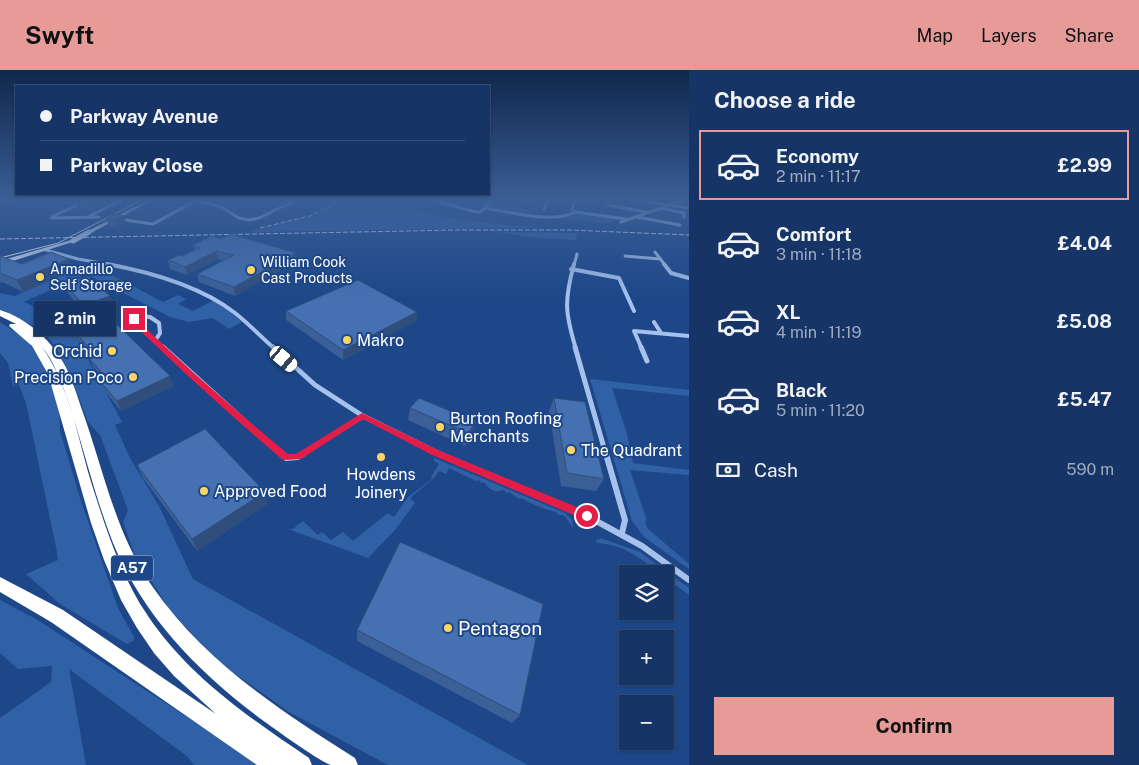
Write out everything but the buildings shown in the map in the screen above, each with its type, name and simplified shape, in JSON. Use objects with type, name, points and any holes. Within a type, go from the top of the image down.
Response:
[{"type":"highway","name":"A57","points":[[0,313],[31,329],[44,341],[58,362],[125,554],[146,592],[161,614],[193,651],[226,681],[348,765]]},
{"type":"highway","name":"A57","points":[[0,320],[24,333],[40,350],[46,362],[64,411],[103,538],[128,596],[146,626],[191,680],[249,729],[302,765]]},
{"type":"highway","points":[[0,584],[57,616],[274,765]]},
{"type":"street","points":[[0,263],[73,241],[88,232]]},
{"type":"street","points":[[46,250],[66,256],[138,270],[165,278],[206,295],[234,312],[315,385],[362,416],[435,452],[562,505],[622,533],[689,580]]},
{"type":"street","points":[[655,252],[671,274],[689,278]]},
{"type":"street","points":[[577,254],[571,270],[565,304],[567,318],[625,520],[622,533]]},
{"type":"street","points":[[625,256],[660,259]]},
{"type":"street","points":[[571,270],[620,278],[634,311]]},
{"type":"street","points":[[155,341],[160,333],[159,323],[146,315],[136,317],[134,321],[155,341],[243,422],[286,458],[298,457],[362,416]]},
{"type":"street","points":[[654,322],[660,333]]},
{"type":"street","points":[[647,361],[634,331],[689,336]]},
{"type":"shaded area","points":[[499,232],[577,233],[576,240]]},
{"type":"shaded area","points":[[91,264],[163,302],[178,295],[186,299],[178,304],[193,311],[212,301],[227,309],[242,322],[229,329],[213,318],[189,322],[170,317],[86,274],[24,302],[48,312],[74,333],[122,422],[115,425],[130,458],[159,506],[193,579],[528,765],[388,765],[289,712],[228,669],[205,648],[169,609],[134,553],[123,522],[128,510],[100,435],[88,422],[71,377],[57,349],[47,336],[32,325],[0,310],[0,293],[15,296]]},
{"type":"shaded area","points":[[0,322],[26,339],[45,367],[59,404],[60,431],[81,501],[118,608],[134,637],[133,641],[127,644],[60,604],[26,574],[58,560],[26,403],[19,385],[13,386],[8,363],[0,353]]},
{"type":"shaded area","points":[[590,379],[689,390],[689,396],[612,388],[627,434],[633,463],[689,470],[689,475],[630,470],[647,521],[645,521],[647,528],[689,564],[689,569],[644,537],[632,521]]},
{"type":"shaded area","points":[[434,458],[565,513],[572,520],[573,528],[565,516],[534,505],[522,498],[519,499],[509,492],[506,493],[504,490],[492,490],[484,482],[476,481],[449,468],[446,474],[439,471],[434,478],[410,498],[415,503],[395,530],[368,558],[288,529],[293,529],[303,521],[318,535],[322,532],[331,540],[343,532],[353,541],[388,513],[394,517],[408,497],[432,479],[431,477],[439,464],[434,461]]},
{"type":"shaded area","points":[[600,538],[640,552],[658,565],[649,565],[623,549],[596,543],[597,539],[599,540]]},
{"type":"shaded area","points":[[674,577],[689,588],[689,595],[674,584]]},
{"type":"shaded area","points":[[0,600],[36,619],[261,765],[194,765],[188,757],[69,669],[86,765],[0,765],[0,718],[51,682],[52,666],[18,669],[0,653]]},
{"type":"tram line","points":[[0,258],[58,243],[79,232]]},
{"type":"railway","points":[[0,239],[333,232]]},
{"type":"railway","points":[[628,232],[689,235]]},
{"type":"place","name":"William Cook Cast Products","points":[[251,270]]},
{"type":"place","name":"Armadillo Self Storage","points":[[40,277]]},
{"type":"place","name":"Makro","points":[[347,340]]},
{"type":"place","name":"Orchid","points":[[112,351]]},
{"type":"place","name":"Precision Poco","points":[[133,377]]},
{"type":"place","name":"Burton Roofing Merchants","points":[[440,427]]},
{"type":"place","name":"The Quadrant","points":[[571,450]]},
{"type":"place","name":"Howdens Joinery","points":[[381,457]]},
{"type":"place","name":"Approved Food","points":[[204,491]]},
{"type":"place","name":"Pentagon","points":[[448,628]]},
{"type":"route","points":[[134,319],[155,341],[280,455],[286,458],[298,457],[362,416],[435,452],[587,516]]}]
